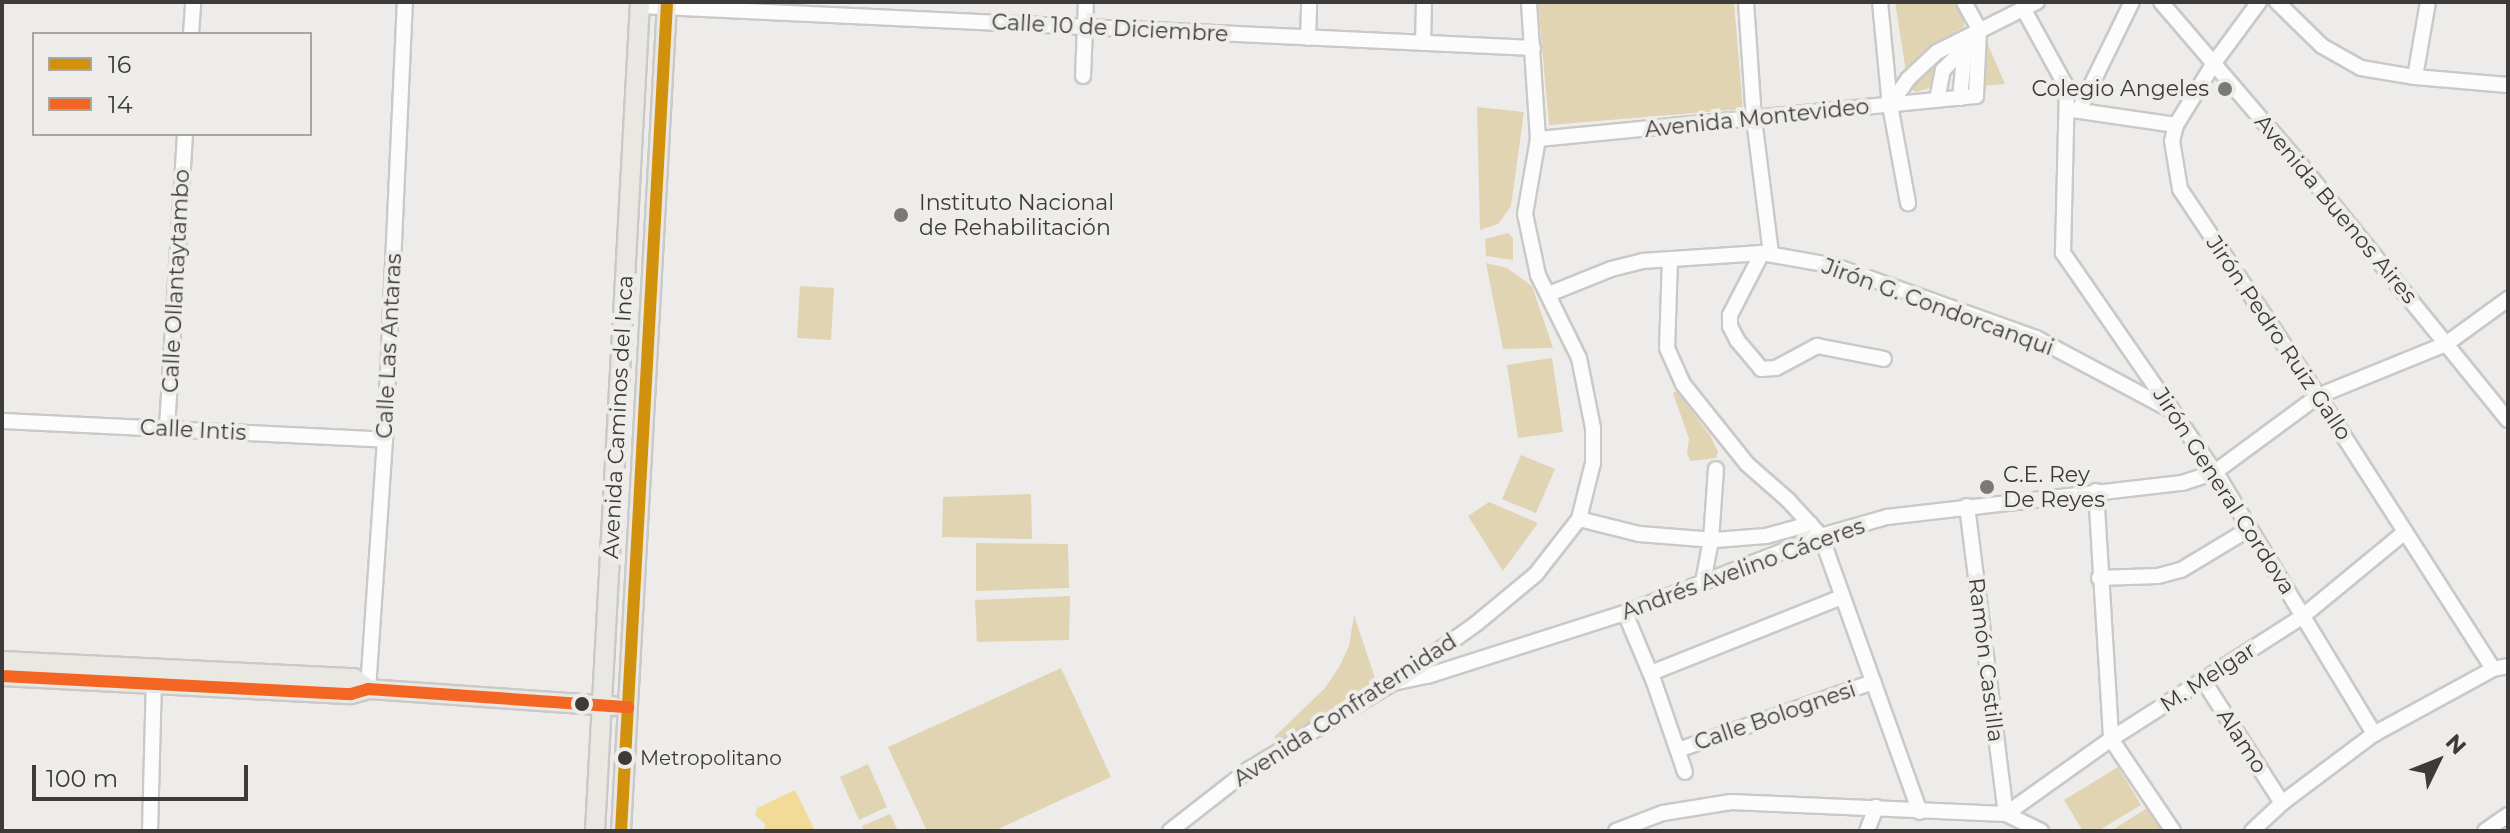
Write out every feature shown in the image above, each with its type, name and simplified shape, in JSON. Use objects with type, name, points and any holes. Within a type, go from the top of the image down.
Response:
[{"type":"main road","name":"Avenida Caminos del Inca","points":[[595,831],[640,4]]},
{"type":"main road","name":"Avenida Caminos del Inca","points":[[621,831],[666,5]]},
{"type":"main road","points":[[2,661],[351,694],[368,689],[628,707]]},
{"type":"main road","points":[[2,676],[154,677]]},
{"type":"street","points":[[191,32],[193,2]]},
{"type":"street","name":"Calle Las Antaras","points":[[368,689],[385,440],[405,2]]},
{"type":"street","points":[[1083,76],[1086,2]]},
{"type":"street","points":[[1308,38],[1309,2]]},
{"type":"street","points":[[1423,43],[1424,2]]},
{"type":"street","name":"Avenida Confraternidad","points":[[1170,831],[1248,770],[1393,683],[1477,623],[1536,574],[1579,519],[1593,463],[1593,428],[1579,358],[1538,275],[1525,214],[1538,139],[1529,2]]},
{"type":"street","points":[[1746,2],[1767,253],[1730,315],[1730,326],[1737,340],[1761,369],[1776,368],[1817,346],[1884,359]]},
{"type":"street","points":[[1880,2],[1890,105],[1908,203]]},
{"type":"street","points":[[1964,2],[1979,29]]},
{"type":"street","points":[[2073,110],[2132,2]]},
{"type":"street","name":"Avenida Buenos Aires","points":[[2161,2],[2508,420]]},
{"type":"street","points":[[2073,110],[2176,125],[2214,63],[2259,2]]},
{"type":"street","points":[[2277,2],[2322,46],[2361,68],[2415,77],[2508,85]]},
{"type":"street","points":[[2415,77],[2428,2]]},
{"type":"street","name":"Calle 10 de Diciembre","points":[[640,4],[802,8],[1085,27],[1533,48]]},
{"type":"street","points":[[1890,105],[1908,79],[1937,52],[2030,5],[2067,88],[2073,110]]},
{"type":"street","points":[[1937,100],[1943,70],[1979,29]]},
{"type":"street","name":"Avenida Montevideo","points":[[1538,139],[1976,96],[1979,29]]},
{"type":"street","points":[[1960,98],[1965,48]]},
{"type":"street","name":"Jirón General Cordova","points":[[2073,110],[2063,253],[2215,472],[2374,734]]},
{"type":"street","name":"Jirón Pedro Ruiz Gallo","points":[[2176,125],[2172,141],[2180,189],[2318,396],[2493,669]]},
{"type":"street","name":"Calle Ollantaytambo","points":[[167,428],[185,136]]},
{"type":"street","name":"Jirón G. Condorcanqui","points":[[1549,294],[1611,269],[1670,259],[1767,253],[1835,266],[2036,338],[2175,413]]},
{"type":"street","points":[[1670,259],[1667,348],[1683,384],[1747,464],[1821,536],[1920,812]]},
{"type":"street","name":"Andrés Avelino Cáceres","points":[[1393,683],[1427,676],[1625,613],[1821,536],[1887,517],[2182,483],[2215,472],[2318,396],[2446,344],[2508,299]]},
{"type":"street","name":"Calle Intis","points":[[2,421],[385,440]]},
{"type":"street","points":[[1703,582],[1711,540],[1716,469]]},
{"type":"street","points":[[2096,491],[2111,739],[2173,831]]},
{"type":"street","name":"Ramón Castilla","points":[[1967,506],[2006,814]]},
{"type":"street","points":[[1579,519],[1639,534],[1711,540],[1766,536],[1810,524]]},
{"type":"street","points":[[2099,578],[2158,576],[2181,570],[2249,529]]},
{"type":"street","name":"M. Melgar","points":[[2006,814],[2111,739],[2303,616],[2405,532]]},
{"type":"street","points":[[1651,673],[1842,597]]},
{"type":"street","points":[[1625,613],[1651,673],[1685,772]]},
{"type":"street","points":[[2252,831],[2282,803],[2374,734],[2493,669],[2508,666]]},
{"type":"street","points":[[150,831],[154,677]]},
{"type":"street","name":"Alamo","points":[[2203,680],[2282,803]]},
{"type":"street","name":"Calle Bolognesi","points":[[1678,750],[1873,682]]},
{"type":"street","points":[[1616,831],[1695,805],[1731,802],[2006,814],[2041,831]]},
{"type":"street","points":[[1867,831],[1876,807]]},
{"type":"street","points":[[2485,831],[2508,815]]},
{"type":"shaded area","points":[[1538,2],[1734,2],[1743,109],[1549,125]]},
{"type":"shaded area","points":[[1895,2],[1957,2],[1964,14],[1964,27],[1937,42],[1906,72]]},
{"type":"shaded area","points":[[1967,39],[1938,64],[1935,82],[1929,88],[1916,92],[1906,87],[1934,59]]},
{"type":"shaded area","points":[[1986,40],[2005,84],[1981,86]]},
{"type":"shaded area","points":[[1477,107],[1524,112],[1511,206],[1498,224],[1480,230]]},
{"type":"shaded area","points":[[1508,233],[1513,238],[1513,260],[1486,256],[1485,239]]},
{"type":"shaded area","points":[[1486,263],[1507,268],[1532,286],[1553,348],[1503,349]]},
{"type":"shaded area","points":[[800,286],[834,288],[831,340],[797,338]]},
{"type":"shaded area","points":[[1552,358],[1563,432],[1518,438],[1507,365]]},
{"type":"shaded area","points":[[1677,391],[1711,437],[1718,452],[1716,458],[1691,461],[1687,454],[1689,439],[1673,393]]},
{"type":"shaded area","points":[[1521,455],[1555,469],[1536,513],[1502,499]]},
{"type":"shaded area","points":[[1031,494],[1032,539],[942,537],[943,497]]},
{"type":"shaded area","points":[[1489,502],[1538,523],[1503,571],[1468,516]]},
{"type":"shaded area","points":[[976,543],[1068,544],[1069,588],[976,591]]},
{"type":"shaded area","points":[[1070,596],[1069,640],[977,642],[975,600]]},
{"type":"shaded area","points":[[1354,615],[1377,684],[1280,745],[1274,737],[1325,688],[1339,667],[1349,646]]},
{"type":"shaded area","points":[[1061,668],[1111,777],[994,831],[927,831],[888,747]]},
{"type":"shaded area","points":[[868,764],[887,807],[859,820],[840,777]]},
{"type":"shaded area","points":[[2118,767],[2141,805],[2098,831],[2083,831],[2064,800]]},
{"type":"shaded area","points":[[795,790],[815,831],[764,831],[765,824],[755,815],[757,808]]},
{"type":"shaded area","points":[[2147,808],[2162,831],[2111,831]]},
{"type":"shaded area","points":[[890,814],[898,831],[864,831],[862,826]]},
{"type":"transit line","name":"16","points":[[621,831],[667,2]]},
{"type":"transit line","name":"14","points":[[2,676],[351,694],[368,689],[628,707]]},
{"type":"place","name":"Colegio Angeles","points":[[2225,89]]},
{"type":"place","name":"Instituto Nacional de Rehabilitación","points":[[901,215]]},
{"type":"place","name":"C.E. Rey De Reyes","points":[[1987,487]]},
{"type":"place","name":"Metropolitano","points":[[625,758]]}]
